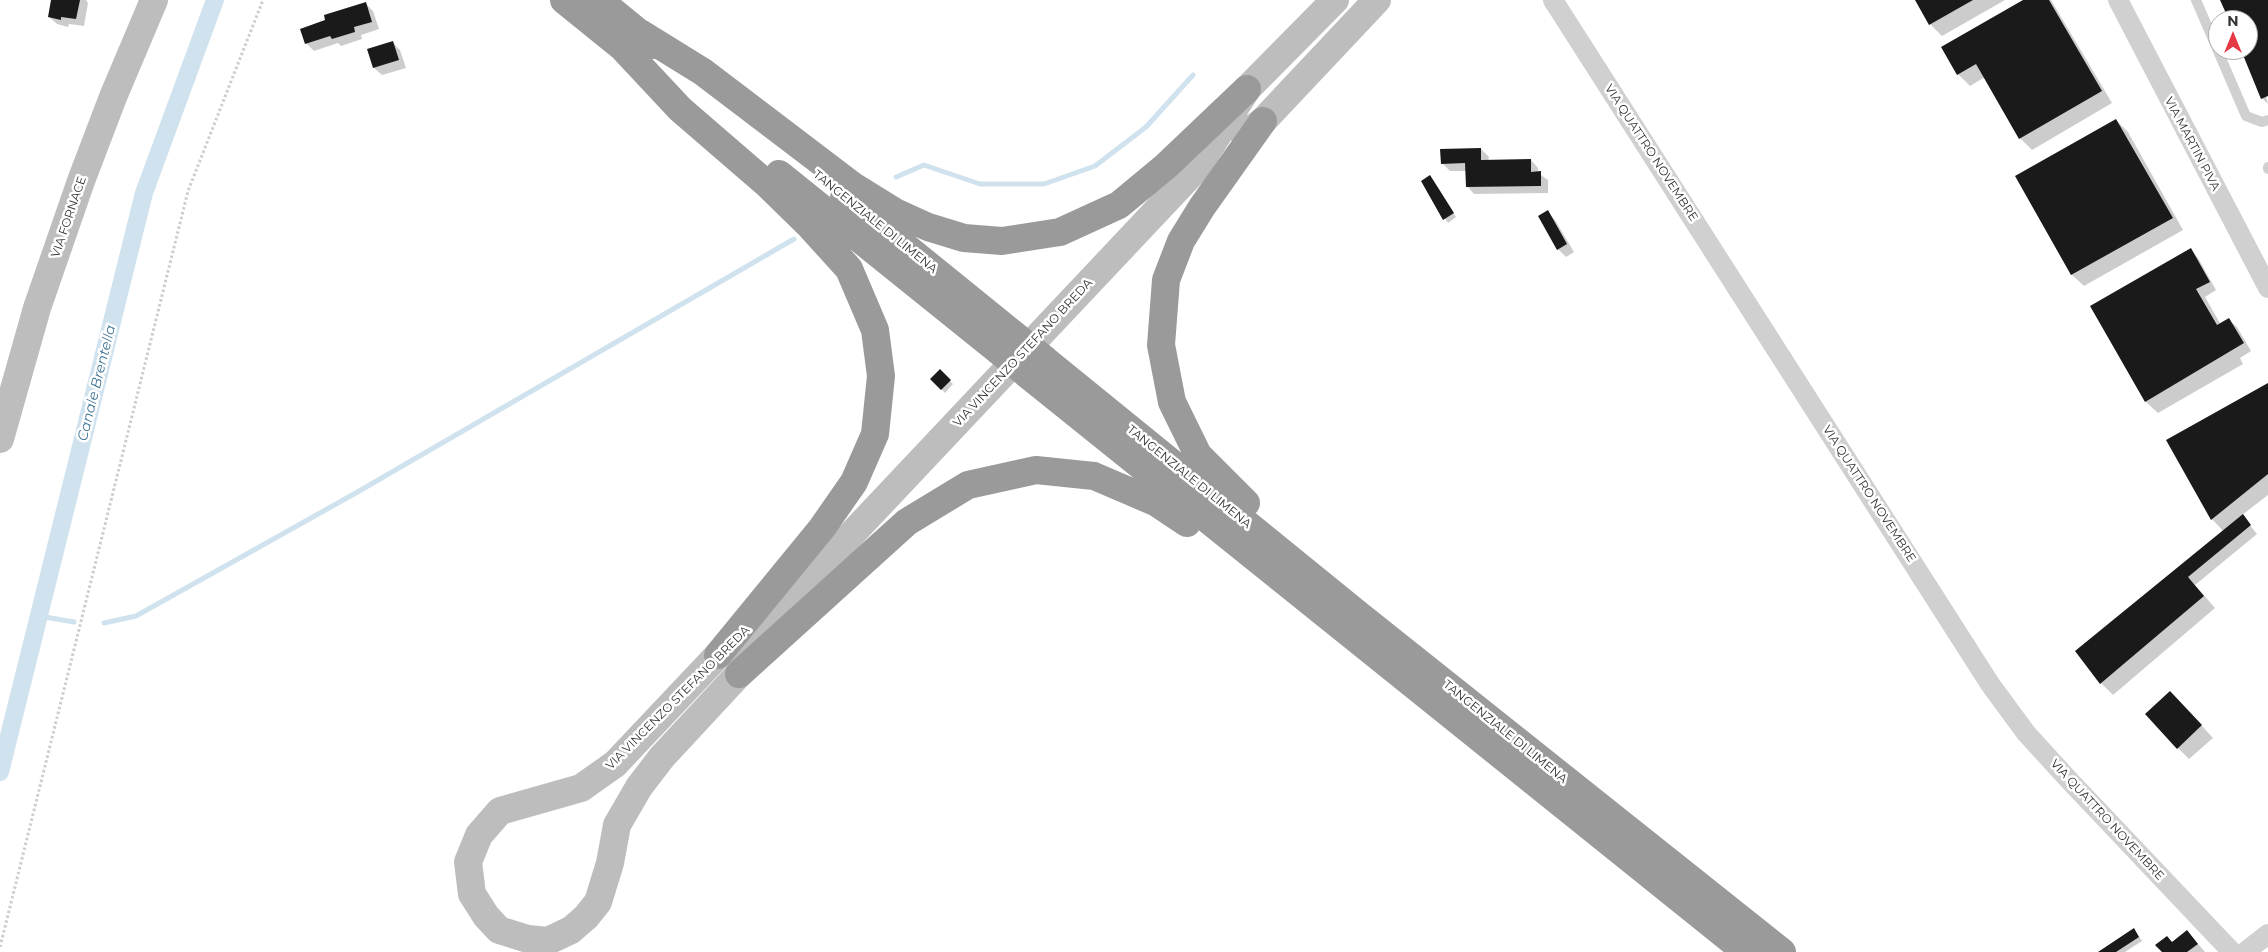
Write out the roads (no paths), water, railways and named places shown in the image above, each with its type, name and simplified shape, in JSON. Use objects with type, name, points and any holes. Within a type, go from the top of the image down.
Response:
[{"type":"highway","name":"TANGENZIALE DI LIMENA","points":[[564,0],[631,40],[1006,342],[1380,658],[1746,952]]},
{"type":"highway","name":"TANGENZIALE DI LIMENA","points":[[599,0],[631,40]]},
{"type":"highway","points":[[631,40],[703,72],[853,186],[896,212],[928,228],[964,238],[1002,241],[1060,232],[1119,205],[1166,166],[1247,89]]},
{"type":"highway","points":[[631,40],[680,110],[768,185],[810,226],[849,269],[875,330],[880,376],[875,434],[854,482],[822,528],[718,655]]},
{"type":"highway","points":[[1263,121],[1202,207],[1182,241],[1166,280],[1161,345],[1172,402],[1198,455],[1359,616]]},
{"type":"highway","name":"TANGENZIALE DI LIMENA","points":[[1036,367],[1359,616],[1782,952]]},
{"type":"highway","points":[[739,674],[907,522],[968,486],[1036,470],[1094,476],[1157,503],[1227,551],[1297,608],[1380,658]]},
{"type":"street","name":"VIA FORNACE","points":[[0,439],[37,308],[81,181],[113,97],[154,0]]},
{"type":"street","name":"VIA VINCENZO STEFANO BREDA","points":[[849,536],[739,674],[662,757],[639,787],[617,825],[610,863],[598,902],[586,917],[571,930],[544,946],[528,939],[500,941],[472,894],[468,862],[479,835],[500,811],[581,788],[615,764],[718,655],[849,536],[1196,169],[1247,89],[1335,0]]},
{"type":"street","name":"VIA VINCENZO STEFANO BREDA","points":[[1196,169],[1263,121],[1377,0]]},
{"type":"street","name":"VIA QUATTRO NOVEMBRE","points":[[1553,0],[1990,684],[2026,733],[2232,952]]},
{"type":"street","name":"VIA MARTIN PIVA","points":[[2118,0],[2268,288]]},
{"type":"street","points":[[2246,952],[2268,934]]},
{"type":"lane","points":[[2196,0],[2246,116],[2262,122],[2268,120]]},
{"type":"waterway","name":"Canale Brentella","points":[[0,772],[144,193],[215,0]]},
{"type":"waterway","points":[[896,177],[924,165],[980,184],[1044,184],[1095,166],[1146,127],[1193,75]]},
{"type":"waterway","points":[[104,623],[136,616],[354,494],[794,239]]},
{"type":"waterway","points":[[39,616],[74,622]]}]
